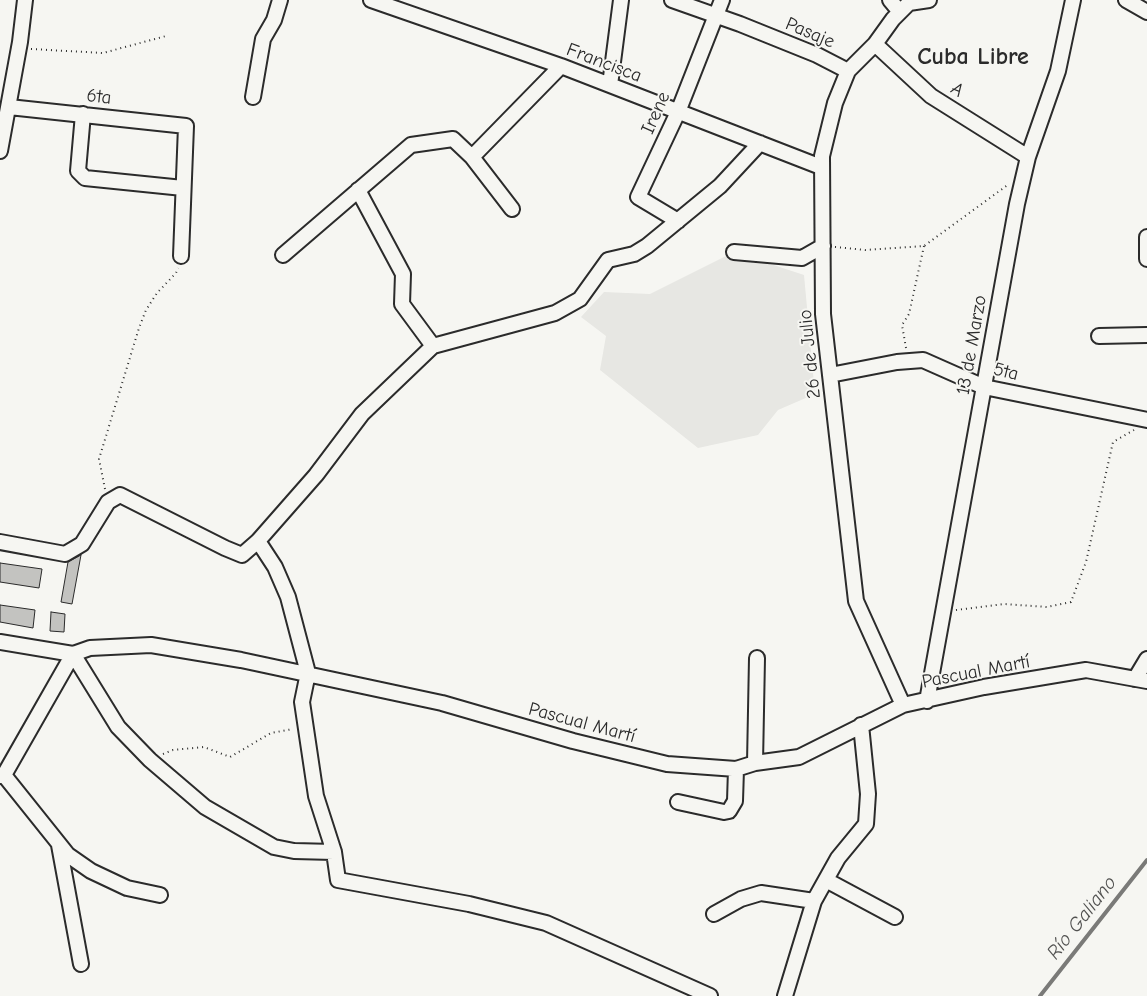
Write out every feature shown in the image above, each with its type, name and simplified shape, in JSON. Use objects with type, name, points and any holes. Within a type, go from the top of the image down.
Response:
[{"type":"street","points":[[0,151],[20,42],[25,0]]},
{"type":"street","points":[[253,97],[263,39],[274,20],[280,0]]},
{"type":"street","name":"Francisca","points":[[371,0],[561,66],[821,167]]},
{"type":"street","points":[[610,85],[621,0]]},
{"type":"street","name":"Pasaje","points":[[672,0],[817,55],[848,71]]},
{"type":"street","name":"Irene","points":[[678,221],[638,197],[678,112],[722,0]]},
{"type":"street","points":[[890,0],[900,12],[909,3],[929,0]]},
{"type":"street","name":"13 de Marzo","points":[[927,701],[1024,174],[1058,71],[1073,0]]},
{"type":"street","points":[[1126,0],[1147,12]]},
{"type":"street","name":"26 de Julio","points":[[900,12],[875,44],[848,71],[835,103],[821,167],[823,314],[856,601],[903,705]]},
{"type":"street","name":"A","points":[[875,44],[931,96],[1028,158]]},
{"type":"street","points":[[472,157],[561,66]]},
{"type":"street","name":"6ta","points":[[9,107],[186,126],[183,188]]},
{"type":"street","points":[[83,114],[78,171],[85,178],[183,188],[181,256]]},
{"type":"street","points":[[283,255],[411,145],[453,139],[472,157],[512,209]]},
{"type":"street","points":[[0,542],[65,554],[82,544],[108,502],[120,495],[242,555],[258,541],[316,475],[362,414],[433,346],[555,313],[580,299],[608,260],[634,254],[678,221],[720,186],[760,144]]},
{"type":"street","points":[[358,190],[402,274],[402,304],[433,346]]},
{"type":"street","points":[[1147,237],[1147,259]]},
{"type":"street","points":[[734,252],[802,258],[823,246]]},
{"type":"street","points":[[1099,336],[1147,335]]},
{"type":"street","name":"5ta","points":[[830,376],[923,360],[984,387],[1144,424]]},
{"type":"street","points":[[258,541],[275,567],[288,597],[308,673],[302,702],[316,796],[334,852],[338,880],[469,904],[546,923],[710,996]]},
{"type":"street","name":"Pascual Martí","points":[[0,642],[73,654],[90,648],[151,645],[308,673],[442,703],[573,741],[666,764],[736,769],[755,763],[799,757],[903,705],[984,687],[1086,670],[1141,680]]},
{"type":"street","points":[[160,895],[128,888],[91,871],[68,855],[2,776],[73,654],[118,727],[150,760],[206,806],[274,847],[294,851],[334,852]]},
{"type":"street","points":[[755,763],[757,658]]},
{"type":"street","points":[[1141,680],[1147,659]]},
{"type":"street","points":[[785,996],[814,900],[838,858],[866,824],[868,794],[861,725]]},
{"type":"street","points":[[678,802],[724,812],[729,811],[736,801],[736,769]]},
{"type":"street","points":[[59,844],[81,964]]},
{"type":"street","points":[[826,880],[894,917]]},
{"type":"street","points":[[714,914],[740,899],[761,893],[814,900]]},
{"type":"path","points":[[20,42],[32,50],[102,53],[166,36]]},
{"type":"path","points":[[823,246],[865,250],[924,246],[994,193],[1024,174]]},
{"type":"path","points":[[906,362],[902,325],[909,314],[924,246]]},
{"type":"path","points":[[108,502],[99,459],[146,310],[157,293],[176,273],[181,256]]},
{"type":"path","points":[[942,612],[1004,604],[1047,607],[1071,602],[1086,562],[1114,442],[1144,424]]},
{"type":"path","points":[[150,760],[173,750],[204,747],[230,757],[271,733],[306,727]]},
{"type":"shaded area","points":[[734,252],[804,275],[815,394],[778,410],[758,435],[698,448],[600,370],[606,336],[581,317],[604,292],[650,294]]},
{"type":"building","points":[[81,555],[72,604],[61,602],[68,562]]},
{"type":"building","points":[[0,563],[42,569],[39,588],[0,582]]},
{"type":"building","points":[[0,605],[35,610],[33,628],[0,622]]},
{"type":"building","points":[[51,612],[65,614],[64,632],[50,631]]},
{"type":"waterway","name":"Río Galiano","points":[[1040,996],[1147,860]]},
{"type":"district","name":"Cuba Libre","points":[[973,57]]}]
